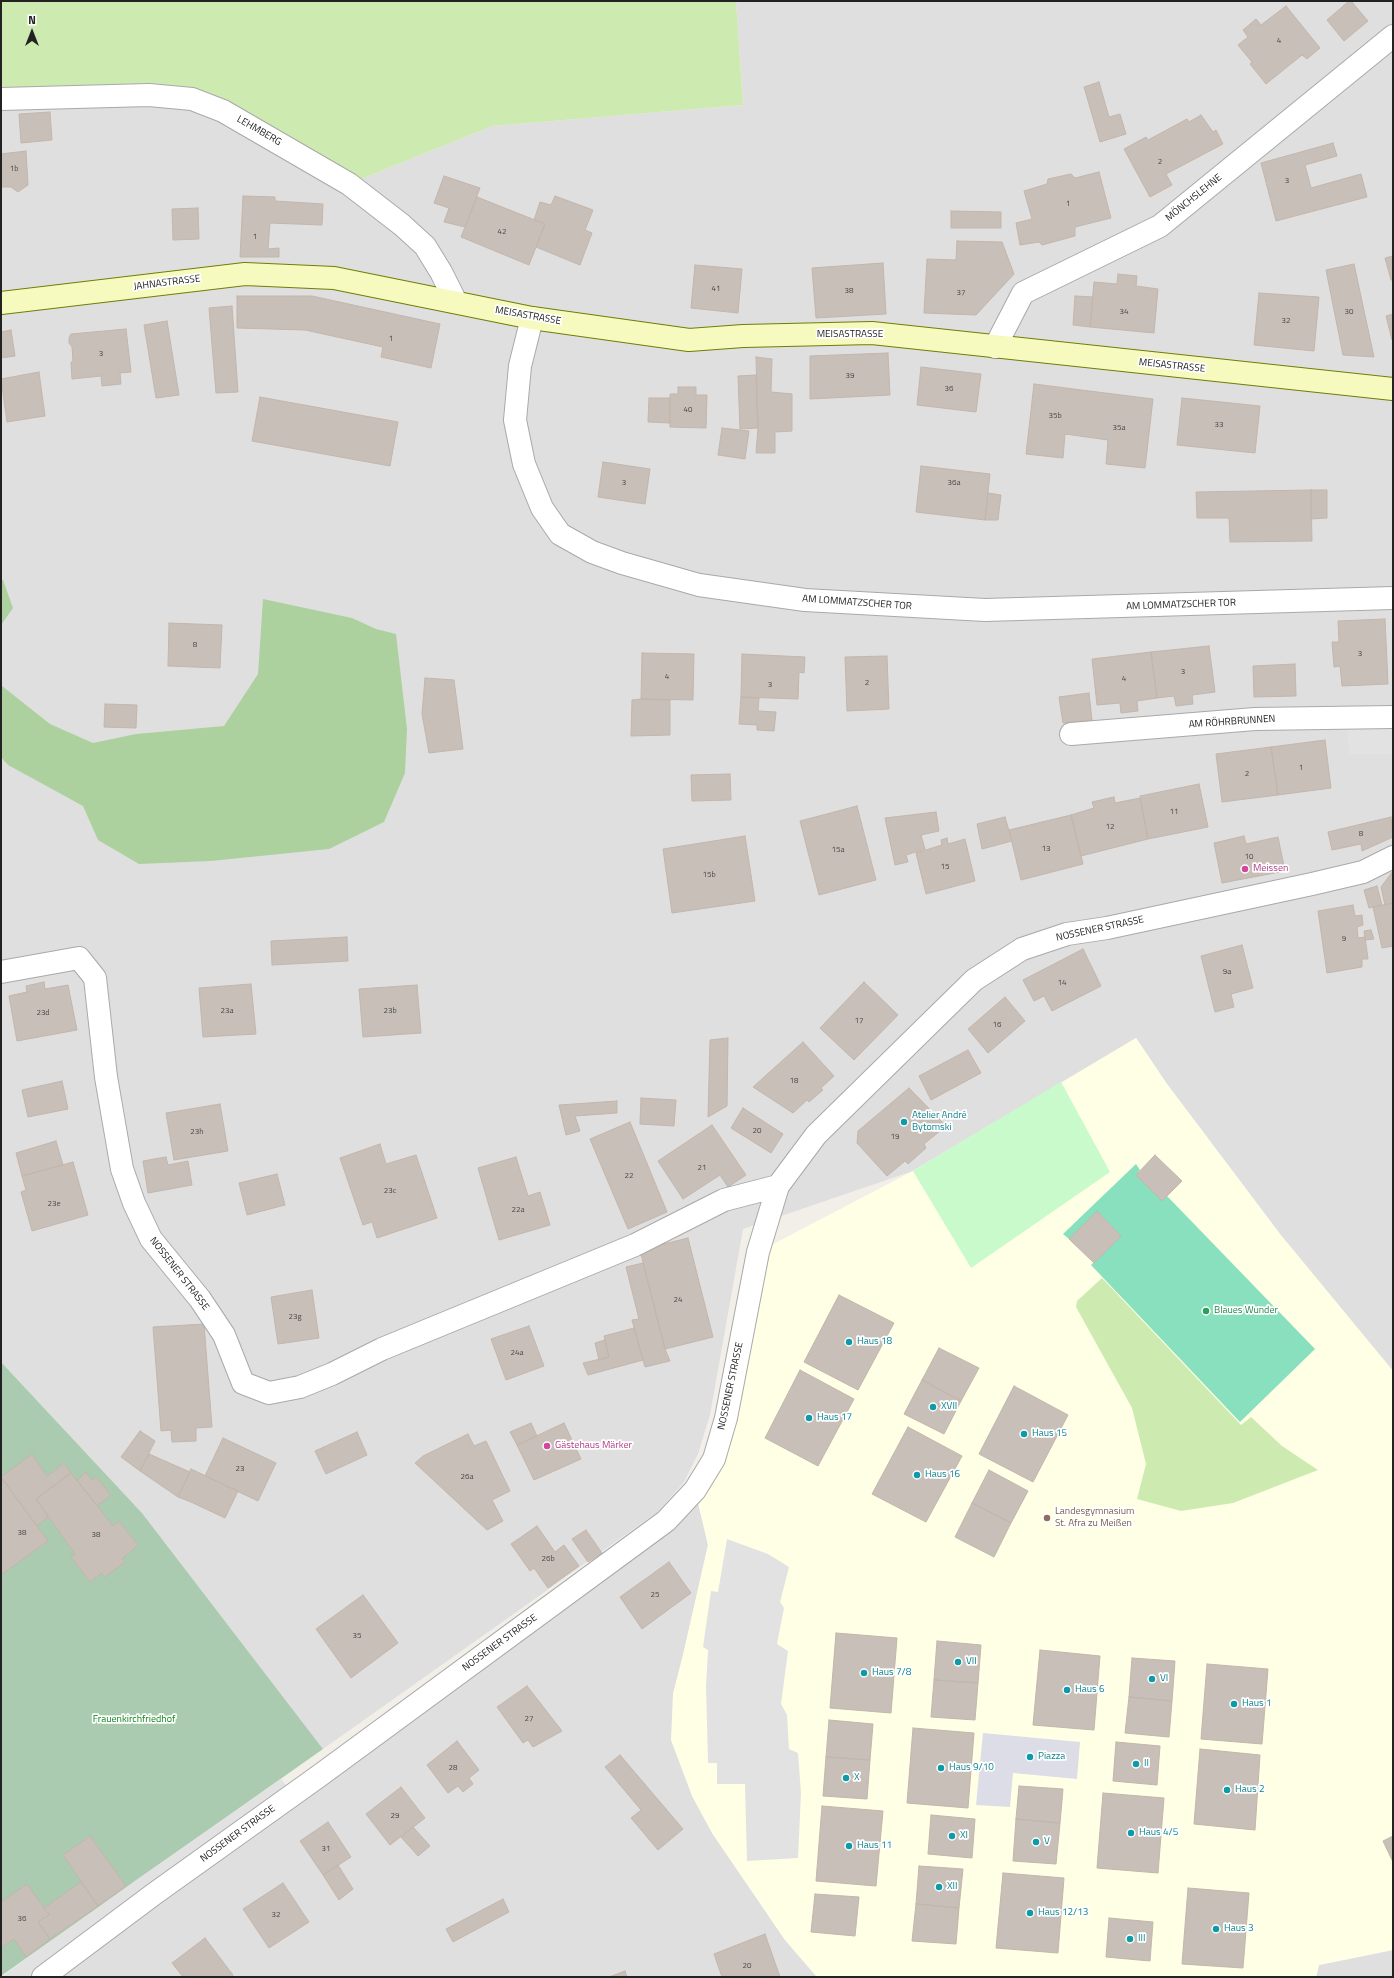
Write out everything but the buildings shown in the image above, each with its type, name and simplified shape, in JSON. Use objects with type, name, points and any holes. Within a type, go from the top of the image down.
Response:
[{"type":"street","name":"MÖNCHSLEHNE","points":[[995,347],[1023,293],[1160,226],[1393,36]]},
{"type":"street","name":"LEHMBERG","points":[[1,99],[149,95],[192,99],[223,110],[349,184],[402,225],[425,246],[441,272],[456,302]]},
{"type":"street","name":"JAHNASTRASSE","points":[[1,304],[245,274],[334,278]]},
{"type":"street","name":"MEISASTRASSE","points":[[334,278],[532,318],[689,340],[743,336],[872,333],[1393,389]]},
{"type":"street","name":"AM LOMMATZSCHER TOR","points":[[532,318],[520,366],[515,420],[524,464],[542,508],[560,534],[592,552],[622,563],[698,585],[805,600],[985,610],[1393,598]]},
{"type":"street","name":"AM RÖHRBRUNNEN","points":[[1071,734],[1255,719],[1393,717]]},
{"type":"street","name":"NOSSENER STRASSE","points":[[43,1977],[154,1894],[319,1776],[666,1522],[695,1490],[714,1459],[726,1418],[758,1252],[778,1186],[816,1135],[974,980],[1022,949],[1067,934],[1108,928],[1363,872],[1393,857]]},
{"type":"street","name":"NOSSENER STRASSE","points":[[1,972],[79,958],[95,978],[106,1077],[122,1170],[134,1203],[151,1239],[200,1299],[224,1335],[243,1383],[269,1393],[300,1387],[326,1377],[382,1349],[635,1245],[724,1200],[778,1186]]},
{"type":"shaded area","points":[[736,1],[1393,1],[1393,1371],[1280,1234],[1167,1084],[1136,1038],[913,1171],[743,1229],[710,1415],[698,1454],[684,1482],[659,1511],[323,1749],[142,1513],[1,1362],[1,99],[192,99],[349,184],[492,126],[743,105]]},
{"type":"shaded area","points":[[1393,717],[1393,754],[1349,754],[1347,718]]},
{"type":"shaded area","name":"Landesgymnasium St. Afra zu Meißen","points":[[1136,1038],[1167,1084],[1280,1234],[1393,1371],[1393,1950],[1319,1965],[1316,1977],[817,1977],[785,1940],[712,1833],[692,1796],[671,1740],[673,1694],[708,1545],[695,1490],[714,1459],[758,1252],[913,1171]]},
{"type":"shaded area","points":[[695,1490],[708,1545],[673,1694],[712,1833],[785,1940],[817,1977],[43,1977]]},
{"type":"shaded area","points":[[727,1539],[768,1554],[789,1567],[780,1602],[784,1608],[777,1644],[788,1651],[781,1704],[787,1715],[789,1749],[798,1753],[801,1793],[798,1858],[747,1861],[745,1784],[717,1784],[717,1763],[708,1763],[706,1686],[708,1650],[703,1647],[711,1591],[718,1592]]},
{"type":"shaded area","name":"Piazza","points":[[983,1733],[1080,1742],[1077,1779],[1013,1773],[1010,1807],[976,1805]]},
{"type":"shaded area","points":[[281,1779],[289,1789],[29,1977],[1,1977],[139,1878]]},
{"type":"shaded area","points":[[1393,1950],[1393,1977],[1316,1977],[1319,1965]]},
{"type":"green space","points":[[1,1],[736,1],[743,105],[492,126],[349,184],[192,99],[1,99]]},
{"type":"green space","points":[[1,580],[3,580],[13,608],[1,625]]},
{"type":"green space","points":[[263,599],[352,618],[376,629],[396,634],[407,729],[405,773],[384,822],[329,849],[211,861],[139,864],[98,840],[83,806],[8,765],[1,757],[1,677],[2,686],[50,724],[93,743],[136,734],[224,726],[258,674]]},
{"type":"green space","points":[[1061,1082],[1110,1172],[971,1268],[913,1171]]},
{"type":"green space","name":"Blaues Wunder","points":[[1136,1164],[1140,1170],[1136,1175],[1162,1201],[1167,1196],[1315,1349],[1240,1422],[1091,1265],[1121,1236],[1097,1211],[1069,1239],[1063,1234]]},
{"type":"green space","points":[[1102,1278],[1241,1425],[1251,1417],[1282,1446],[1318,1470],[1233,1503],[1181,1511],[1137,1499],[1146,1464],[1132,1408],[1076,1307],[1077,1301]]},
{"type":"green space","name":"Frauenkirchfriedhof","points":[[1,1362],[142,1513],[323,1749],[1,1976]]},
{"type":"place","name":"Meissen","points":[[1245,869]]},
{"type":"place","name":"Atelier André Bytomski","points":[[904,1122]]},
{"type":"place","name":"Blaues Wunder","points":[[1206,1311]]},
{"type":"place","name":"Haus 18","points":[[849,1342]]},
{"type":"place","name":"XVII","points":[[933,1407]]},
{"type":"place","name":"Haus 17","points":[[809,1418]]},
{"type":"place","name":"Haus 15","points":[[1024,1434]]},
{"type":"place","name":"Gästehaus Märker","points":[[547,1446]]},
{"type":"place","name":"Haus 16","points":[[917,1475]]},
{"type":"place","name":"Landesgymnasium St. Afra zu Meißen","points":[[1047,1518]]},
{"type":"place","name":"VII","points":[[958,1662]]},
{"type":"place","name":"Haus 7/8","points":[[864,1673]]},
{"type":"place","name":"VI","points":[[1152,1679]]},
{"type":"place","name":"Haus 6","points":[[1067,1690]]},
{"type":"place","name":"Haus 1","points":[[1234,1704]]},
{"type":"place","name":"Piazza","points":[[1030,1757]]},
{"type":"place","name":"II","points":[[1136,1764]]},
{"type":"place","name":"Haus 9/10","points":[[941,1768]]},
{"type":"place","name":"X","points":[[846,1778]]},
{"type":"place","name":"Haus 2","points":[[1227,1790]]},
{"type":"place","name":"Haus 4/5","points":[[1131,1833]]},
{"type":"place","name":"XI","points":[[952,1836]]},
{"type":"place","name":"V","points":[[1036,1842]]},
{"type":"place","name":"Haus 11","points":[[849,1846]]},
{"type":"place","name":"XII","points":[[939,1887]]},
{"type":"place","name":"Haus 12/13","points":[[1030,1913]]},
{"type":"place","name":"Haus 3","points":[[1216,1929]]},
{"type":"place","name":"III","points":[[1130,1939]]}]
